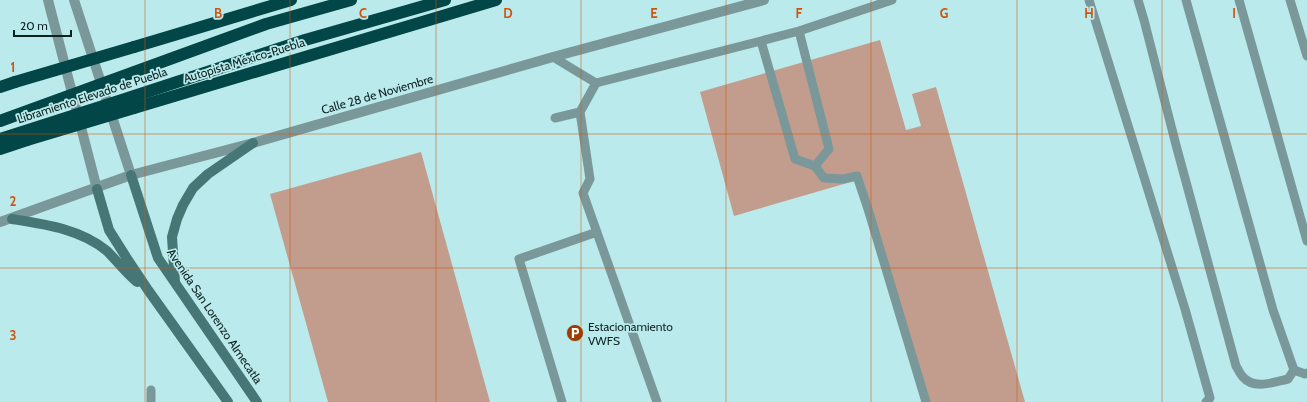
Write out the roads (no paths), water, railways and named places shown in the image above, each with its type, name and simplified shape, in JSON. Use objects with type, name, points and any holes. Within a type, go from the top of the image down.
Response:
[{"type":"highway","points":[[0,87],[291,0]]},
{"type":"highway","name":"Libramiento Elevado de Puebla","points":[[0,121],[266,24],[350,0]]},
{"type":"highway","name":"Libramiento Elevado de Puebla","points":[[0,139],[125,100],[305,40],[445,0]]},
{"type":"highway","name":"Autopista México-Puebla","points":[[0,149],[496,0]]},
{"type":"main road","points":[[175,284],[172,238],[177,219],[183,205],[193,188],[208,174],[253,143]]},
{"type":"main road","name":"Avenida San Lorenzo Almecatla","points":[[131,175],[158,258],[257,402]]},
{"type":"main road","points":[[97,188],[110,230],[148,290],[228,402]]},
{"type":"main road","points":[[12,219],[62,229],[95,242],[106,251],[132,278],[148,290]]},
{"type":"street","points":[[48,0],[97,188]]},
{"type":"street","points":[[74,0],[131,175]]},
{"type":"street","name":"Calle 28 de Noviembre","points":[[0,222],[12,219],[131,175],[253,143],[553,57],[764,0]]},
{"type":"lane","points":[[553,57],[596,82],[800,31],[892,0]]},
{"type":"lane","points":[[1089,0],[1185,309],[1210,401]]},
{"type":"lane","points":[[1138,0],[1236,366],[1243,377],[1252,384],[1265,384],[1288,378],[1294,370]]},
{"type":"lane","points":[[1186,0],[1273,310],[1294,370]]},
{"type":"lane","points":[[1239,0],[1307,241]]},
{"type":"lane","points":[[1290,0],[1307,56]]},
{"type":"lane","points":[[800,31],[829,149],[815,166]]},
{"type":"lane","points":[[761,41],[795,159],[815,166],[824,178],[843,179],[857,176],[926,402]]},
{"type":"lane","points":[[596,82],[580,112],[590,179],[583,193],[657,402]]},
{"type":"lane","points":[[555,118],[580,112]]},
{"type":"lane","points":[[562,402],[519,259],[597,232]]},
{"type":"lane","points":[[1294,370],[1305,374],[1307,373]]},
{"type":"lane","points":[[151,402],[152,390]]},
{"type":"place","name":"Estacionamiento VWFS","points":[[575,333]]}]
